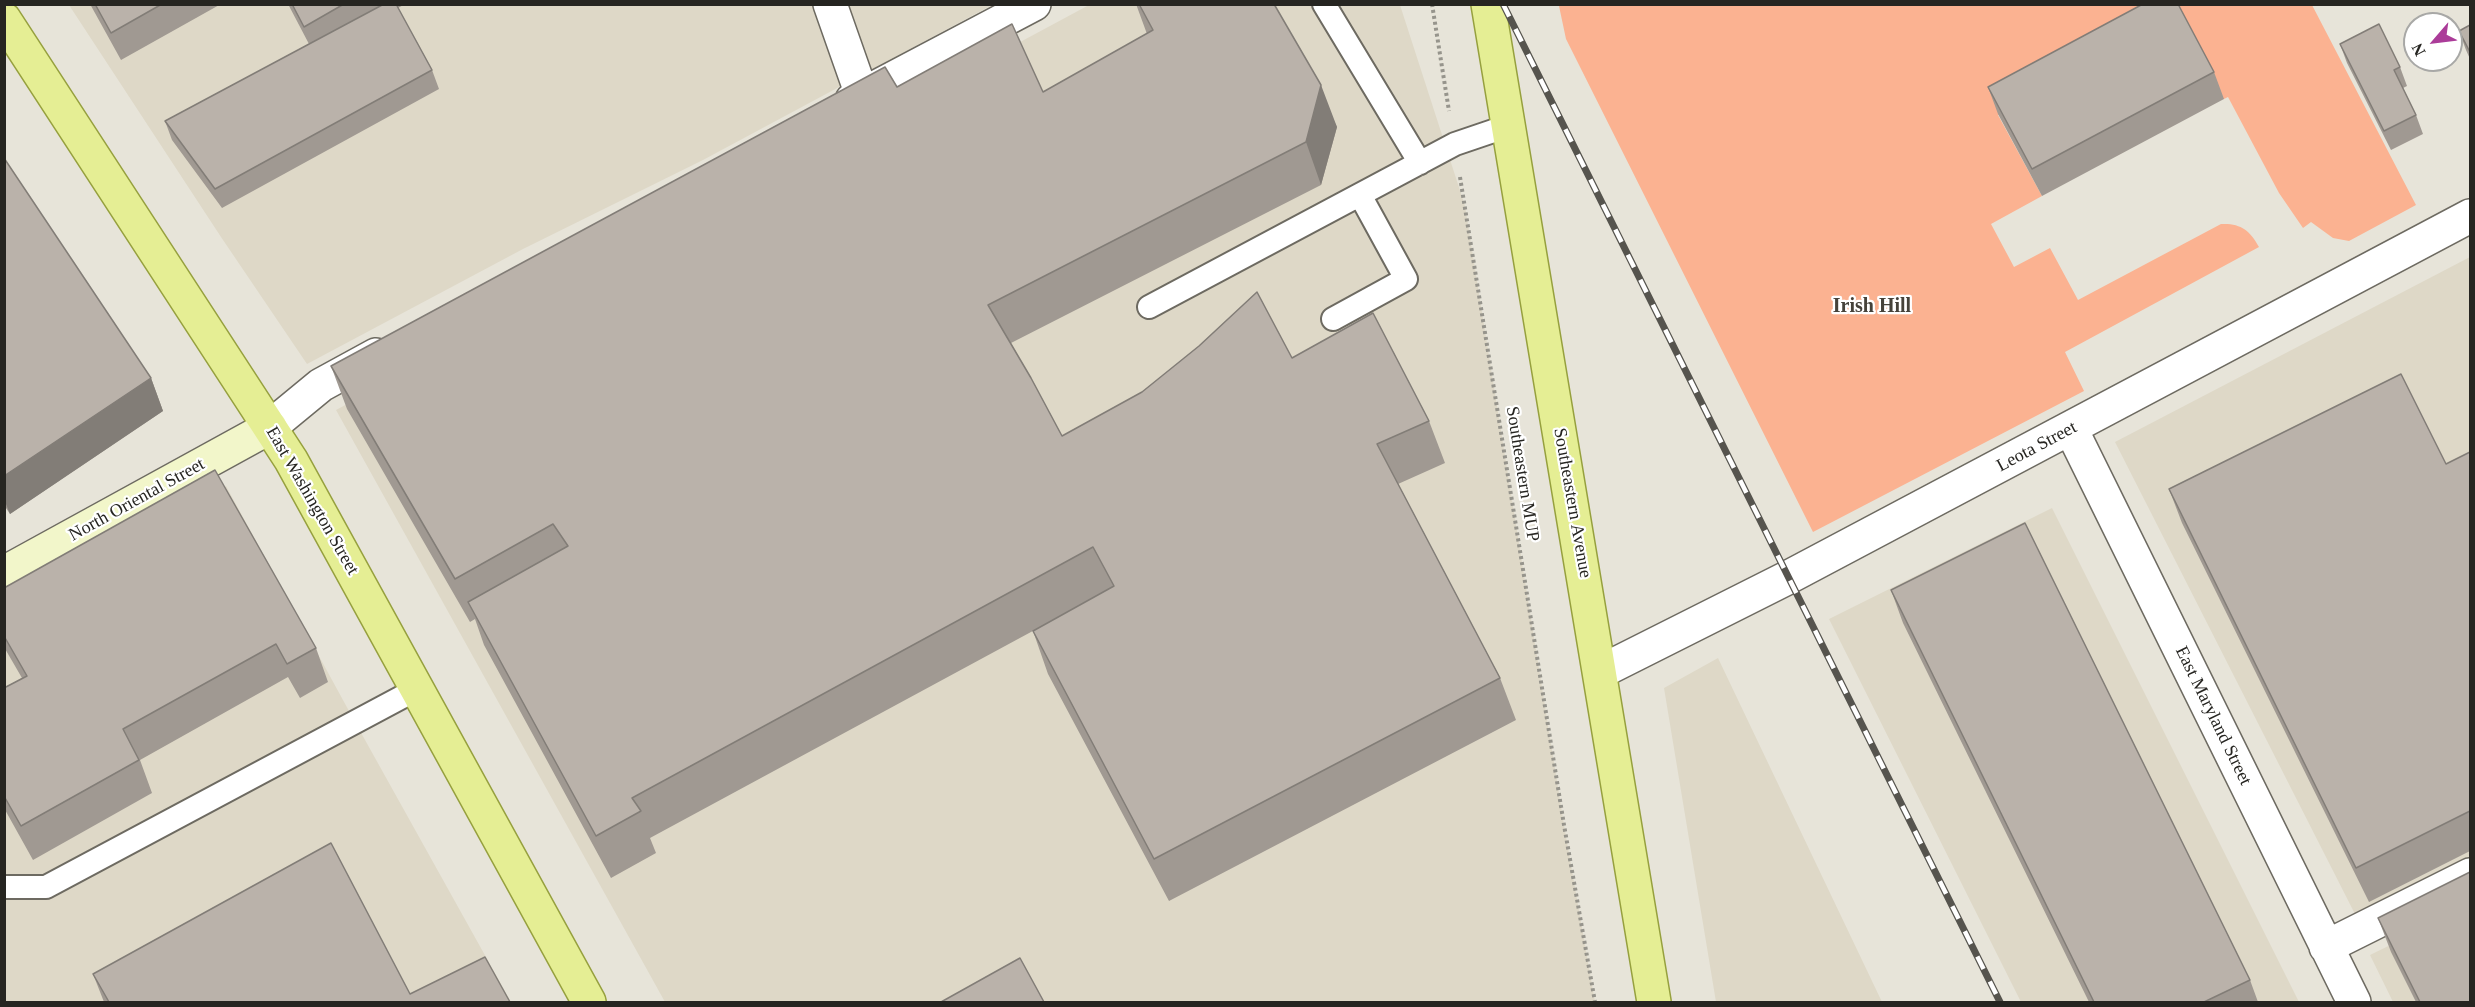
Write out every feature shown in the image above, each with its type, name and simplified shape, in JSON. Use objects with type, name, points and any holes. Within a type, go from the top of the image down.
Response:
[{"type":"main road","name":"Southeastern Avenue","points":[[1488,4],[1654,1002]]},
{"type":"main road","name":"East Washington Street","points":[[4,19],[270,427],[308,490],[589,1002]]},
{"type":"street","points":[[830,4],[862,95]]},
{"type":"street","points":[[831,112],[1034,4]]},
{"type":"street","name":"Leota Street","points":[[1600,672],[1787,578],[2470,216]]},
{"type":"street","points":[[270,427],[321,385],[405,340]]},
{"type":"street","name":"North Oriental Street","points":[[4,573],[270,427]]},
{"type":"street","name":"East Maryland Street","points":[[2071,429],[2354,1002]]},
{"type":"street","points":[[2326,946],[2470,875]]},
{"type":"lane","points":[[1324,4],[1420,163]]},
{"type":"lane","points":[[1149,307],[1455,144],[1508,126]]},
{"type":"lane","points":[[1333,319],[1406,279],[1360,195]]},
{"type":"lane","points":[[4,887],[46,887],[417,688]]},
{"type":"path","name":"Southeastern MUP","points":[[1432,4],[1564,825],[1595,1002]]},
{"type":"shaded area","points":[[1561,4],[2312,5],[2416,205],[2349,241],[2333,238],[2311,222],[2303,228],[2279,193],[2228,97],[1998,115],[2042,196],[1991,224],[2014,267],[2050,248],[2078,300],[2221,224],[2239,226],[2244,229],[2259,247],[2065,352],[2084,391],[1813,532],[1566,39],[1559,6]]},
{"type":"shaded area","points":[[69,5],[992,5],[703,160],[523,249],[307,364]]},
{"type":"shaded area","points":[[1089,5],[1400,5],[1465,206],[1564,825],[1595,1002],[665,1002],[336,410]]},
{"type":"shaded area","points":[[2470,257],[2470,859],[2356,916],[2115,442]]},
{"type":"shaded area","points":[[226,486],[511,1002],[5,1002],[4,616]]},
{"type":"shaded area","points":[[2052,508],[2299,1002],[2021,1002],[1829,619]]},
{"type":"shaded area","points":[[1718,658],[1882,1002],[1716,1002],[1664,688]]},
{"type":"shaded area","points":[[2470,906],[2470,1002],[2393,1002],[2370,955]]},
{"type":"building","points":[[95,4],[162,4],[111,33]]},
{"type":"building","points":[[292,4],[344,4],[304,27]]},
{"type":"building","points":[[384,4],[396,4],[432,70],[215,189],[165,121]]},
{"type":"building","points":[[1139,4],[1274,4],[1321,85],[1306,142],[988,305],[1062,436],[1142,392],[1199,346],[1257,292],[1292,358],[1373,313],[1429,421],[1377,444],[1500,678],[1154,859],[1033,631],[1114,586],[1093,547],[632,798],[641,811],[596,836],[468,602],[568,546],[553,524],[455,579],[331,366],[885,67],[897,87],[1012,24],[1043,92],[1153,30]]},
{"type":"building","points":[[2143,4],[2178,4],[2214,72],[2032,169],[1988,87]]},
{"type":"building","points":[[2379,24],[2400,67],[2394,70],[2416,115],[2384,131],[2340,44]]},
{"type":"building","points":[[2470,25],[2470,52],[2463,39],[2463,29]]},
{"type":"building","points":[[4,158],[151,378],[4,476]]},
{"type":"building","points":[[2401,374],[2446,464],[2470,452],[2470,811],[2356,868],[2169,489]]},
{"type":"building","points":[[215,470],[316,648],[287,664],[276,644],[123,729],[139,760],[21,826],[4,796],[4,688],[27,676],[4,636],[4,588]]},
{"type":"building","points":[[2025,523],[2250,980],[2204,1002],[2094,1002],[1891,590]]},
{"type":"building","points":[[331,843],[410,994],[485,957],[510,1002],[109,1002],[93,974]]},
{"type":"building","points":[[2470,872],[2470,1002],[2420,1002],[2378,918]]},
{"type":"building","points":[[1020,958],[1044,1002],[941,1002]]},
{"type":"railway","points":[[1503,4],[2000,1002]]},
{"type":"district","name":"Irish Hill","points":[[1872,307]]}]
